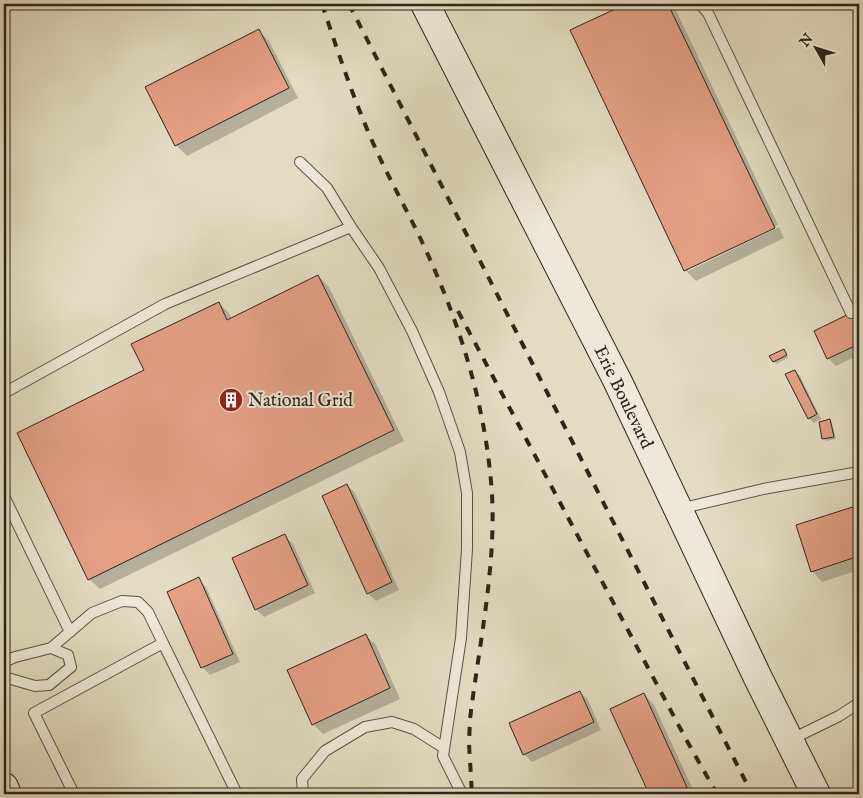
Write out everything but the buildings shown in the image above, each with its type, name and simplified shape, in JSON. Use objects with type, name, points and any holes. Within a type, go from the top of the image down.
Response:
[{"type":"street","name":"Erie Boulevard","points":[[425,4],[618,382],[758,678],[816,794]]},
{"type":"street","points":[[4,787],[8,794]]},
{"type":"lane","points":[[700,4],[708,13],[851,313]]},
{"type":"lane","points":[[300,162],[327,188],[379,268],[412,331],[438,392],[460,452],[467,493],[467,549],[461,638],[443,756],[462,794]]},
{"type":"lane","points":[[4,393],[165,304],[351,227]]},
{"type":"lane","points":[[679,510],[764,488],[859,472]]},
{"type":"lane","points":[[4,496],[70,632]]},
{"type":"lane","points":[[4,662],[15,657],[51,648],[92,612],[122,601],[138,602],[148,612],[237,794]]},
{"type":"lane","points":[[74,794],[34,713],[163,643]]},
{"type":"lane","points":[[4,678],[35,686],[49,685],[71,667],[68,655],[51,648]]},
{"type":"lane","points":[[789,740],[840,716],[859,703]]},
{"type":"lane","points":[[303,794],[302,779],[325,750],[365,727],[392,722],[414,729],[444,748]]},
{"type":"railway","points":[[322,4],[363,119],[384,167],[423,244],[449,304],[469,366],[484,429],[489,461],[493,522],[486,606],[470,719],[469,744],[472,794]]},
{"type":"railway","points":[[349,4],[752,794]]},
{"type":"railway","points":[[458,311],[717,794]]},
{"type":"place","name":"National Grid","points":[[231,400]]}]
